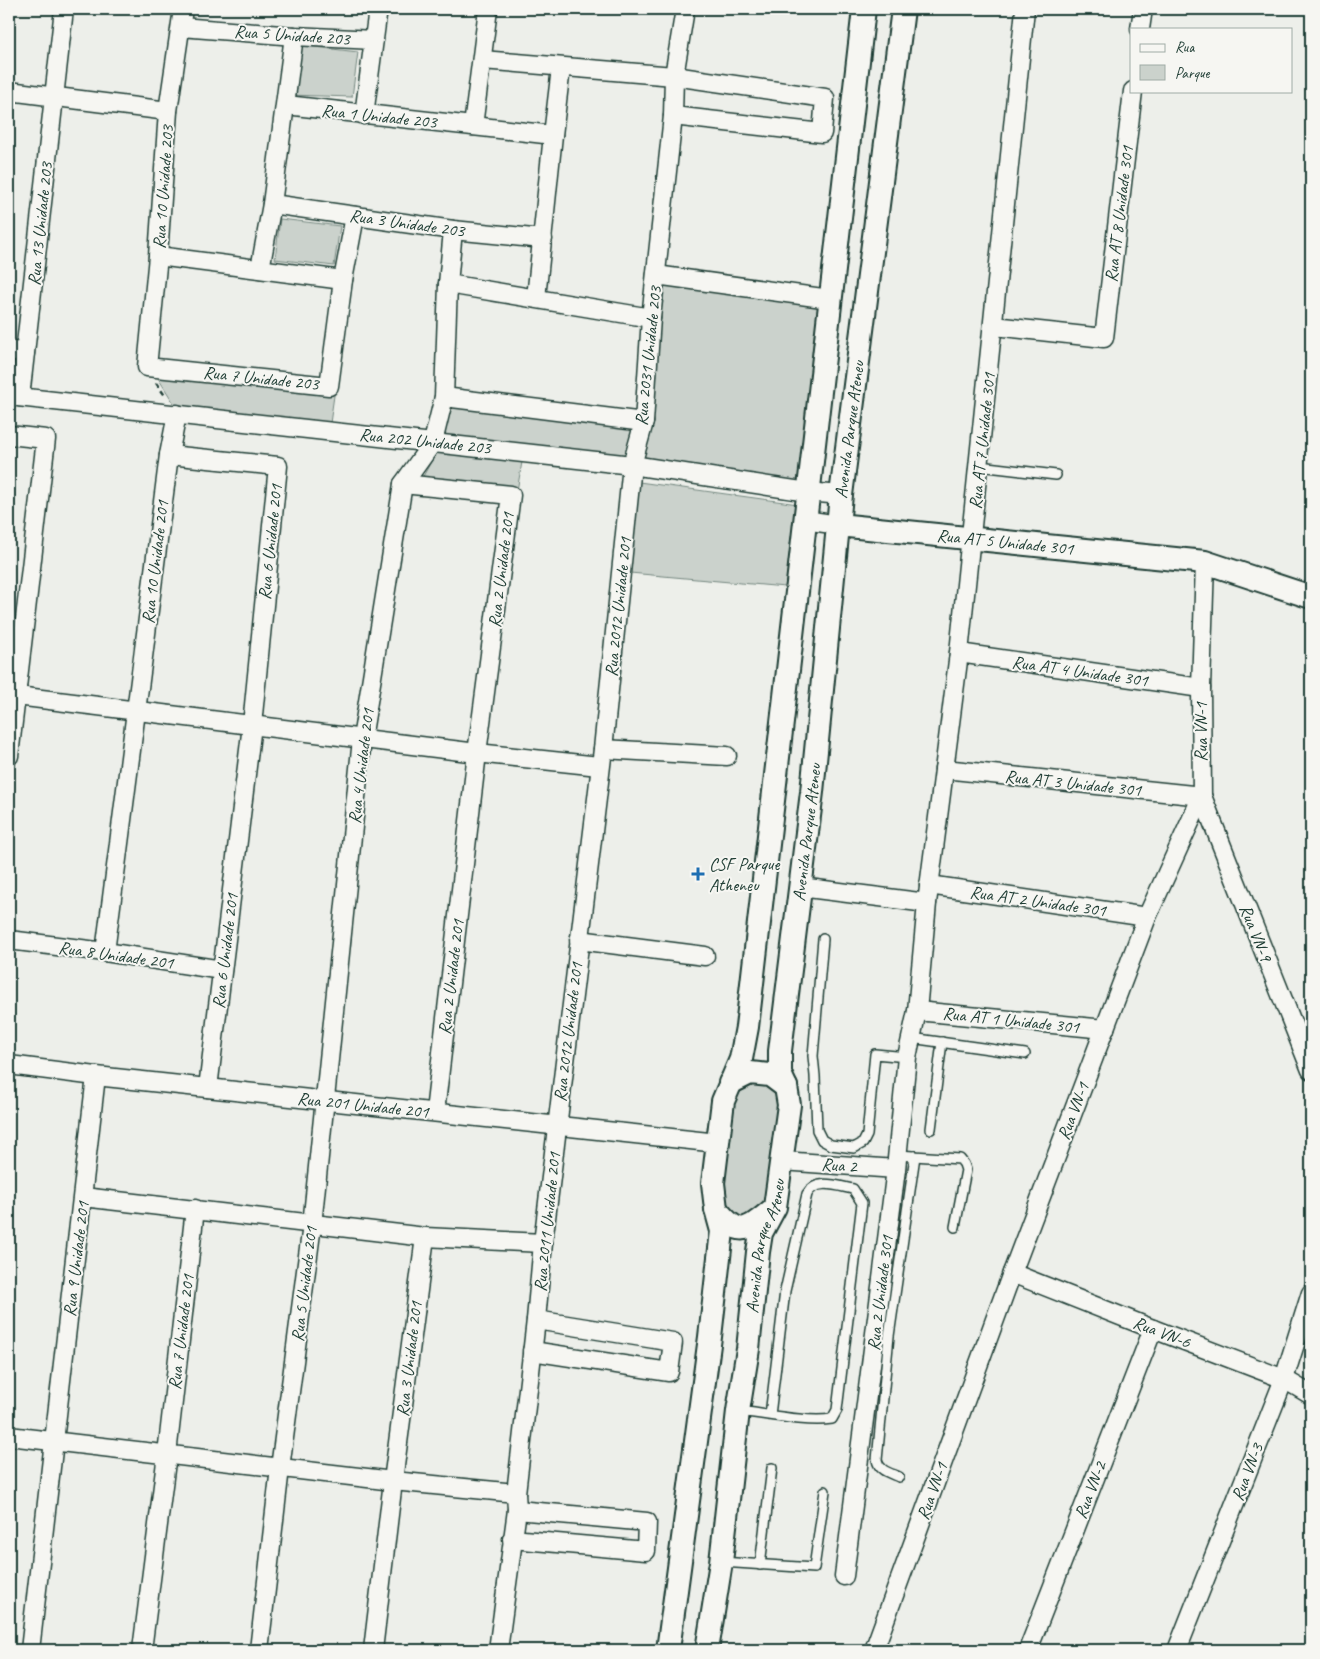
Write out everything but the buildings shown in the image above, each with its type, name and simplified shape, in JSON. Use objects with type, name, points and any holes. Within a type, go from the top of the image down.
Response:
[{"type":"street","name":"Rua 13 Unidade 203","points":[[14,396],[17,352],[54,96],[64,9]]},
{"type":"street","name":"Rua 10 Unidade 203","points":[[147,366],[158,256],[168,111],[183,9]]},
{"type":"street","name":"Rua 5 Unidade 203","points":[[364,115],[378,9]]},
{"type":"street","points":[[473,126],[488,9]]},
{"type":"street","name":"Rua 2031 Unidade 203","points":[[632,465],[644,422],[651,318],[673,116],[674,76],[685,9]]},
{"type":"street","name":"Avenida Parque Ateneu","points":[[668,1650],[709,1346],[722,1231],[712,1183],[723,1101],[741,1059],[747,1027],[864,9]]},
{"type":"street","name":"Avenida Parque Ateneu","points":[[707,1650],[721,1562],[738,1411],[748,1349],[758,1252],[761,1233],[775,1207],[789,1104],[786,1088],[780,1074],[780,1051],[812,792],[841,496],[903,9]]},
{"type":"street","name":"Rua AT 7 Unidade 301","points":[[917,1011],[926,903],[972,538],[1025,9]]},
{"type":"street","points":[[1140,28],[1143,9]]},
{"type":"street","name":"Rua 5 Unidade 203","points":[[180,27],[374,40]]},
{"type":"street","points":[[260,269],[272,204],[294,36]]},
{"type":"street","points":[[482,60],[674,76],[825,98],[822,133],[673,116]]},
{"type":"street","points":[[536,298],[561,68]]},
{"type":"street","points":[[9,91],[168,111]]},
{"type":"street","name":"Rua AT 8 Unidade 301","points":[[994,326],[1104,338],[1133,92]]},
{"type":"street","name":"Rua 1 Unidade 203","points":[[286,105],[553,135]]},
{"type":"street","name":"Rua 3 Unidade 203","points":[[272,204],[453,230],[543,239]]},
{"type":"street","name":"Rua 7 Unidade 203","points":[[147,366],[328,386],[343,280],[355,216]]},
{"type":"street","points":[[433,442],[444,397],[448,284],[453,230]]},
{"type":"street","points":[[158,256],[343,280]]},
{"type":"street","name":"Rua 2031 Unidade 203","points":[[656,275],[830,299]]},
{"type":"street","points":[[448,284],[651,318]]},
{"type":"street","name":"Rua 202 Unidade 203","points":[[14,396],[632,465],[841,496]]},
{"type":"street","points":[[444,397],[644,422]]},
{"type":"street","name":"Rua 10 Unidade 201","points":[[105,952],[169,455],[177,414]]},
{"type":"street","points":[[9,435],[46,439],[12,696],[9,756]]},
{"type":"street","name":"Rua 4 Unidade 201","points":[[326,1100],[362,739],[403,484],[433,442]]},
{"type":"street","name":"Rua 6 Unidade 201","points":[[169,455],[278,466],[252,725],[208,1088]]},
{"type":"street","name":"Rua 2012 Unidade 201","points":[[558,1124],[601,757],[632,465]]},
{"type":"street","name":"Rua 2 Unidade 201","points":[[403,484],[511,495],[477,753],[435,1112]]},
{"type":"street","name":"Rua AT 5 Unidade 301","points":[[805,520],[838,525],[1205,562],[1311,597]]},
{"type":"street","name":"Rua VN-1","points":[[874,1650],[1012,1273],[1147,917],[1202,796],[1201,688],[1205,562]]},
{"type":"street","name":"Rua AT 4 Unidade 301","points":[[959,653],[1201,688]]},
{"type":"street","points":[[12,696],[477,753],[601,757],[727,756]]},
{"type":"street","name":"Rua AT 3 Unidade 301","points":[[944,769],[1202,796]]},
{"type":"street","name":"Rua VN-9","points":[[1202,796],[1311,1070]]},
{"type":"street","name":"Rua AT 2 Unidade 301","points":[[929,885],[1147,917]]},
{"type":"street","points":[[800,887],[926,903]]},
{"type":"street","name":"Rua 8 Unidade 201","points":[[9,940],[105,952],[222,970]]},
{"type":"street","name":"Rua 2012 Unidade 201","points":[[579,940],[705,956]]},
{"type":"street","name":"Rua AT 1 Unidade 301","points":[[917,1011],[1105,1029]]},
{"type":"street","name":"Rua 2 Unidade 301","points":[[844,1576],[903,1160],[907,1057],[917,1011]]},
{"type":"street","name":"Rua 201 Unidade 201","points":[[9,1065],[718,1143]]},
{"type":"street","points":[[730,1083],[750,1073],[770,1075],[786,1088]]},
{"type":"street","name":"Rua 9 Unidade 201","points":[[30,1650],[96,1076]]},
{"type":"street","name":"Rua 5 Unidade 201","points":[[259,1650],[326,1100]]},
{"type":"street","name":"Rua 2011 Unidade 201","points":[[498,1650],[517,1510],[516,1493],[558,1124]]},
{"type":"street","name":"Rua 2","points":[[782,1161],[903,1160]]},
{"type":"street","points":[[83,1197],[424,1237],[543,1244]]},
{"type":"street","points":[[716,1209],[728,1223],[739,1228],[753,1226],[775,1207]]},
{"type":"street","name":"Rua 7 Unidade 201","points":[[142,1650],[195,1209]]},
{"type":"street","name":"Rua 3 Unidade 201","points":[[373,1650],[392,1481],[424,1237]]},
{"type":"street","name":"Rua VN-6","points":[[1012,1273],[1284,1378],[1311,1395]]},
{"type":"street","name":"Rua VN-3","points":[[1177,1650],[1284,1378],[1311,1292]]},
{"type":"street","points":[[532,1351],[669,1372],[673,1342],[536,1320]]},
{"type":"street","name":"Rua VN-2","points":[[1028,1650],[1153,1329]]},
{"type":"street","points":[[9,1436],[392,1481],[516,1493]]},
{"type":"street","points":[[512,1539],[646,1551],[647,1522],[517,1510]]},
{"type":"lane","points":[[979,466],[1056,475]]},
{"type":"lane","points":[[823,939],[813,1056],[817,1130],[822,1140],[831,1145],[854,1148],[863,1143],[867,1135],[875,1054],[907,1057]]},
{"type":"lane","points":[[911,1038],[1025,1054]]},
{"type":"lane","points":[[931,1129],[942,1042]]},
{"type":"lane","points":[[899,1477],[884,1471],[878,1466],[877,1460],[903,1160],[960,1159],[964,1164],[966,1170],[955,1227]]},
{"type":"lane","points":[[738,1411],[770,1415],[822,1420],[832,1419],[837,1410],[862,1203],[853,1188],[818,1184],[811,1187],[807,1194],[784,1291],[770,1415]]},
{"type":"lane","points":[[760,1564],[772,1468]]},
{"type":"lane","points":[[721,1562],[814,1568],[825,1491]]},
{"type":"path","points":[[147,366],[159,389],[177,414]]},
{"type":"green space","points":[[298,45],[358,52],[352,97],[290,95]]},
{"type":"green space","points":[[280,219],[340,226],[334,266],[275,259]]},
{"type":"green space","points":[[661,284],[824,306],[801,484],[641,463]]},
{"type":"green space","points":[[153,370],[335,389],[330,423],[180,413]]},
{"type":"green space","points":[[449,405],[634,425],[628,456],[441,439]]},
{"type":"green space","points":[[437,451],[522,462],[517,491],[421,480]]},
{"type":"green space","points":[[639,482],[798,504],[785,587],[630,573]]},
{"type":"green space","points":[[767,1083],[781,1098],[770,1205],[745,1222],[720,1205],[730,1101],[745,1084]]},
{"type":"place","name":"CSF Parque Atheneu","points":[[698,874]]}]
